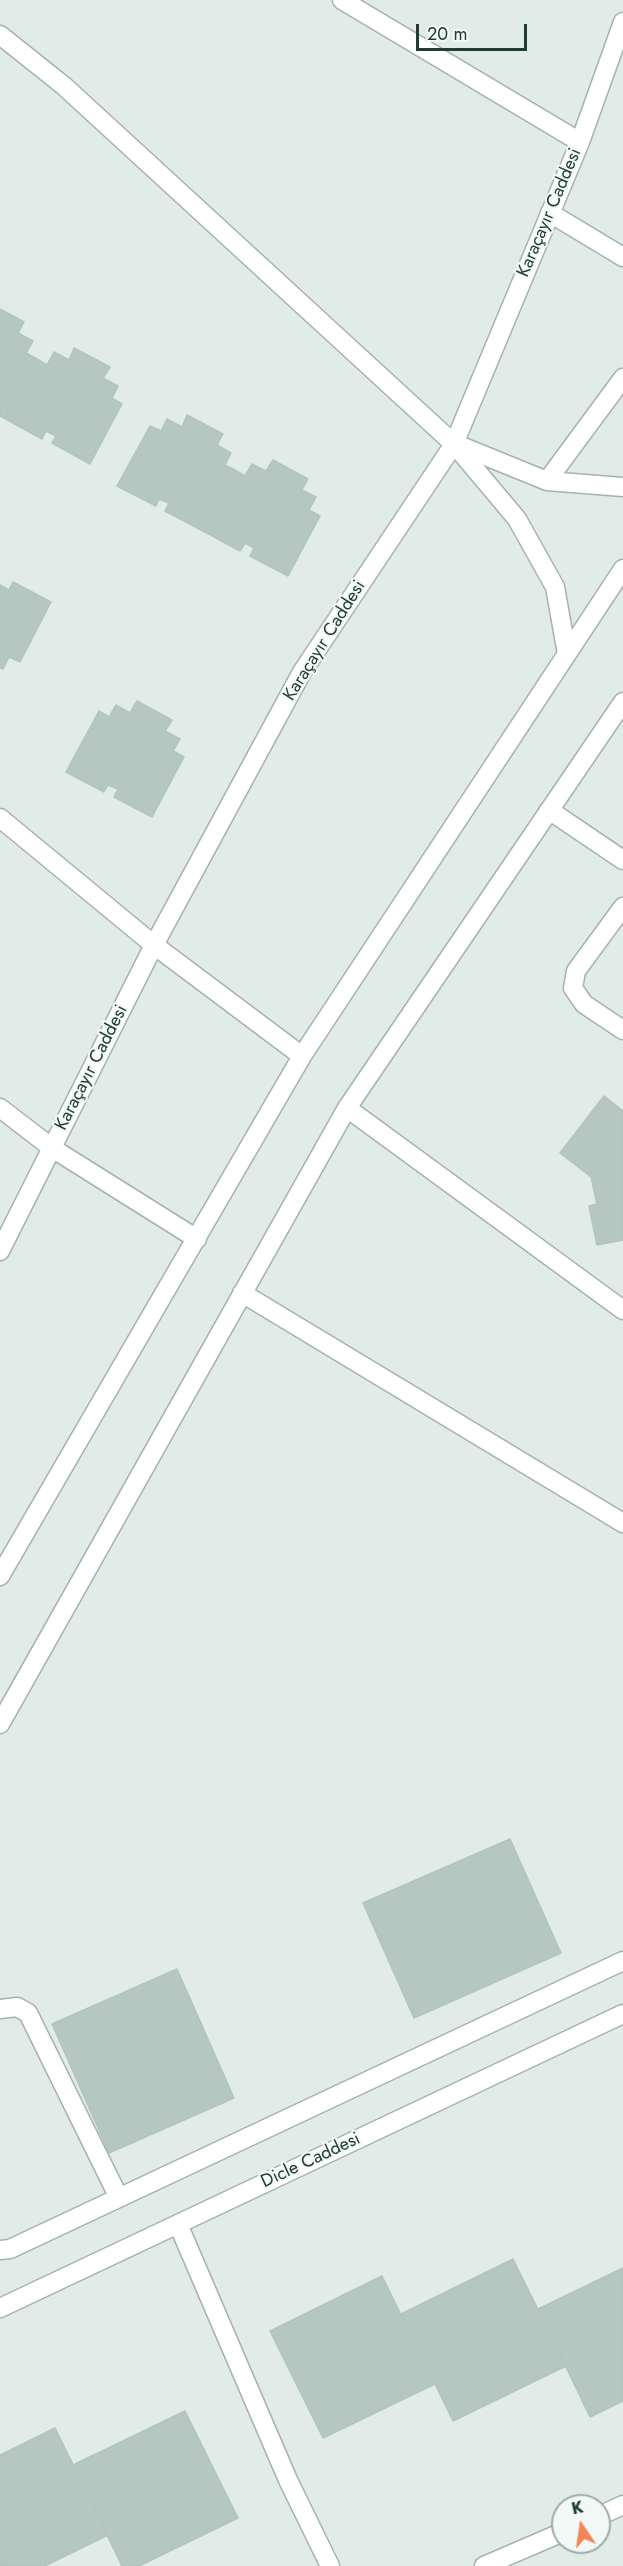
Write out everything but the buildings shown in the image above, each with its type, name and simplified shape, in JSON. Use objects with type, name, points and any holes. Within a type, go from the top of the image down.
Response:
[{"type":"street","points":[[342,0],[580,142]]},
{"type":"street","name":"Karaçayır Caddesi","points":[[0,1251],[154,945],[302,672],[454,444],[580,142],[623,22]]},
{"type":"street","points":[[0,35],[64,86],[454,444],[517,519],[555,587],[567,654]]},
{"type":"street","points":[[550,213],[623,256]]},
{"type":"street","points":[[547,481],[623,378]]},
{"type":"street","points":[[454,444],[547,481],[623,487]]},
{"type":"street","points":[[0,1576],[302,1056],[623,568]]},
{"type":"street","points":[[0,1724],[347,1108],[623,702]]},
{"type":"street","points":[[549,810],[623,860]]},
{"type":"street","points":[[0,818],[154,945],[302,1056]]},
{"type":"street","points":[[623,907],[576,970],[573,988],[584,1004],[623,1030]]},
{"type":"street","points":[[0,1108],[52,1148],[197,1239]]},
{"type":"street","points":[[347,1108],[623,1310]]},
{"type":"street","points":[[242,1293],[623,1522]]},
{"type":"street","points":[[0,2250],[10,2249],[623,1961]]},
{"type":"street","points":[[0,2009],[17,2007],[28,2013],[119,2198]]},
{"type":"street","name":"Dicle Caddesi","points":[[0,2308],[623,2014]]},
{"type":"street","points":[[178,2224],[288,2480],[330,2566]]},
{"type":"street","points":[[484,2566],[551,2537]]}]
